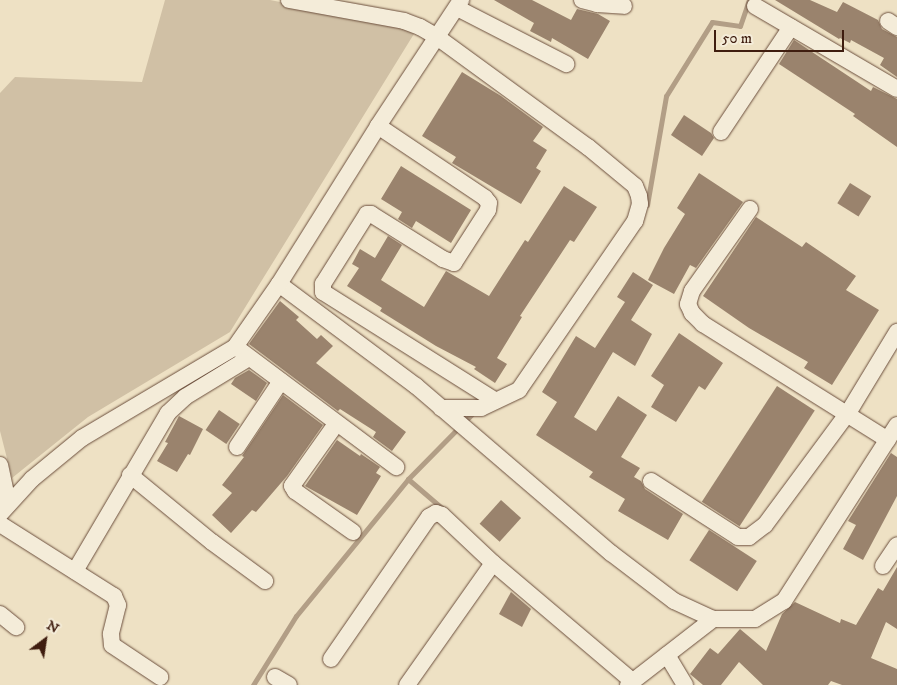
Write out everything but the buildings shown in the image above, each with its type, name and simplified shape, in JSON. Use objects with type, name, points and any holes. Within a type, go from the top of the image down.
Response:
[{"type":"street","points":[[289,0],[404,21],[438,37],[623,175],[635,186],[640,204],[635,221],[522,385],[515,393],[481,408],[441,408]]},
{"type":"street","points":[[582,0],[598,4],[624,6]]},
{"type":"street","points":[[4,509],[32,479],[82,438],[235,347],[279,284],[378,126],[459,4],[566,64]]},
{"type":"street","points":[[755,6],[897,89]]},
{"type":"street","points":[[721,132],[791,27]]},
{"type":"street","points":[[378,126],[485,198],[489,203],[488,210],[454,262],[443,259],[371,214],[367,214],[324,284],[323,292],[496,402]]},
{"type":"street","points":[[279,284],[368,349],[441,408],[611,553],[674,600],[713,619],[755,619],[784,601],[894,430],[848,413],[702,324],[692,314],[688,304],[692,291],[750,209]]},
{"type":"street","points":[[651,481],[738,537],[749,537],[765,525],[848,413],[897,332]]},
{"type":"street","points":[[235,347],[396,467]]},
{"type":"street","points":[[75,571],[168,413],[179,401],[249,358]]},
{"type":"street","points":[[237,447],[281,381]]},
{"type":"street","points":[[336,424],[292,486],[295,491],[353,532]]},
{"type":"street","points":[[0,465],[4,509]]},
{"type":"street","points":[[130,476],[212,542],[265,581]]},
{"type":"street","points":[[331,659],[433,514],[439,513],[630,683],[713,619]]},
{"type":"street","points":[[0,524],[116,599],[118,605],[111,638],[112,645],[160,677]]},
{"type":"street","points":[[883,566],[897,545]]},
{"type":"street","points":[[407,685],[493,563]]},
{"type":"street","points":[[0,614],[16,627]]},
{"type":"street","points":[[667,655],[685,685]]},
{"type":"shaded area","points":[[165,0],[270,0],[417,29],[230,332],[88,417],[12,478],[0,431],[0,93],[15,77],[142,82]]},
{"type":"waterway","points":[[647,205],[666,96],[712,22],[740,26],[749,0]]},
{"type":"waterway","points":[[253,685],[296,616],[408,479],[474,412]]},
{"type":"waterway","points":[[408,479],[443,509]]}]
